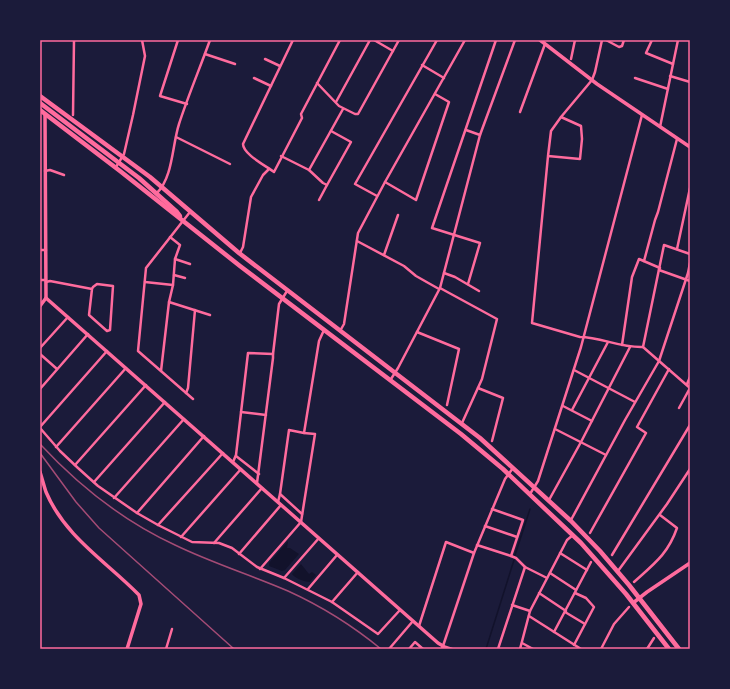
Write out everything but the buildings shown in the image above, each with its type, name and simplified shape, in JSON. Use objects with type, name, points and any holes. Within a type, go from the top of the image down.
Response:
[{"type":"highway","points":[[40,96],[162,188],[239,253],[462,423],[513,467],[571,521],[600,551],[618,571],[679,649]]},
{"type":"highway","points":[[40,103],[157,194],[177,212],[183,220]]},
{"type":"highway","points":[[40,110],[116,167],[324,330],[391,379],[509,474],[573,534],[634,603],[669,649]]},
{"type":"street","points":[[73,115],[74,40]]},
{"type":"street","points":[[116,167],[124,154],[144,62],[145,56],[142,40]]},
{"type":"street","points":[[178,40],[160,96],[187,104]]},
{"type":"street","points":[[157,194],[167,178],[179,124],[210,40]]},
{"type":"street","points":[[293,40],[242,146],[247,153],[274,172],[302,118],[301,114],[340,40]]},
{"type":"street","points":[[336,102],[370,40]]},
{"type":"street","points":[[374,40],[393,51]]},
{"type":"street","points":[[317,84],[343,109],[358,114],[399,40]]},
{"type":"street","points":[[377,196],[355,184],[437,40]]},
{"type":"street","points":[[340,331],[344,324],[358,233],[377,196],[465,40]]},
{"type":"street","points":[[468,284],[480,243],[432,228],[496,40]]},
{"type":"street","points":[[391,379],[440,289],[480,134],[514,40]]},
{"type":"street","points":[[540,40],[592,80],[690,147]]},
{"type":"street","points":[[571,59],[575,40]]},
{"type":"street","points":[[602,40],[592,80],[551,130],[532,323],[583,337],[630,347],[643,347],[690,388],[679,408]]},
{"type":"street","points":[[606,40],[619,47],[622,46],[624,40]]},
{"type":"street","points":[[652,40],[646,53],[673,64]]},
{"type":"street","points":[[660,127],[678,40]]},
{"type":"street","points":[[520,112],[545,44]]},
{"type":"street","points":[[205,54],[235,64]]},
{"type":"street","points":[[265,59],[280,66]]},
{"type":"street","points":[[422,65],[444,78]]},
{"type":"street","points":[[670,76],[690,82]]},
{"type":"street","points":[[254,78],[271,86]]},
{"type":"street","points":[[635,78],[668,89]]},
{"type":"street","points":[[385,182],[416,200],[449,102],[435,94]]},
{"type":"street","points":[[308,170],[343,109]]},
{"type":"street","points":[[40,306],[46,298],[45,114]]},
{"type":"street","points":[[530,494],[538,481],[574,370],[642,115]]},
{"type":"street","points":[[548,156],[580,159],[582,139],[581,126],[561,117]]},
{"type":"street","points":[[466,130],[480,134]]},
{"type":"street","points":[[319,200],[351,142],[331,131]]},
{"type":"street","points":[[176,137],[230,164]]},
{"type":"street","points":[[644,261],[677,138]]},
{"type":"street","points":[[281,156],[308,170],[327,185]]},
{"type":"street","points":[[239,253],[243,247],[252,194],[269,169]]},
{"type":"street","points":[[45,171],[50,170],[64,175]]},
{"type":"street","points":[[677,249],[690,188]]},
{"type":"street","points":[[190,212],[146,268],[138,351],[193,399]]},
{"type":"street","points":[[384,255],[398,215]]},
{"type":"street","points":[[161,371],[169,302],[173,285],[175,259],[180,245],[170,237]]},
{"type":"street","points":[[357,241],[404,266],[416,276],[497,319],[487,364],[462,423]]},
{"type":"street","points":[[643,347],[664,245],[690,254]]},
{"type":"street","points":[[40,250],[46,250]]},
{"type":"street","points":[[175,259],[190,264]]},
{"type":"street","points":[[622,345],[632,276],[639,259],[659,269],[690,280]]},
{"type":"street","points":[[571,521],[635,402],[659,361],[690,263]]},
{"type":"street","points":[[444,273],[479,291]]},
{"type":"street","points":[[174,275],[185,278]]},
{"type":"street","points":[[40,280],[92,289]]},
{"type":"street","points":[[145,282],[173,285]]},
{"type":"street","points":[[97,284],[113,286],[110,330],[107,331],[89,315],[92,289],[92,287],[97,284]]},
{"type":"street","points":[[257,483],[279,304],[287,290]]},
{"type":"street","points":[[46,298],[438,643],[443,647],[452,649]]},
{"type":"street","points":[[169,302],[210,315]]},
{"type":"street","points":[[186,393],[188,388],[194,310]]},
{"type":"street","points":[[40,348],[68,316]]},
{"type":"street","points":[[304,433],[319,341],[324,330]]},
{"type":"street","points":[[417,332],[459,349],[447,405]]},
{"type":"street","points":[[40,389],[88,334]]},
{"type":"street","points":[[572,410],[608,342]]},
{"type":"street","points":[[549,500],[630,347]]},
{"type":"street","points":[[108,351],[40,428],[56,447],[94,482],[114,498],[158,525],[192,542],[219,543],[232,548],[260,569],[284,578],[332,602],[378,634],[400,610]]},
{"type":"street","points":[[233,462],[236,455],[248,353],[272,354]]},
{"type":"street","points":[[40,354],[57,369]]},
{"type":"street","points":[[56,447],[126,368]]},
{"type":"street","points":[[590,533],[646,433],[637,427],[669,369]]},
{"type":"street","points":[[574,370],[635,402]]},
{"type":"street","points":[[686,384],[690,377]]},
{"type":"street","points":[[75,465],[146,385]]},
{"type":"street","points":[[478,388],[503,398],[492,441]]},
{"type":"street","points":[[94,482],[165,402]]},
{"type":"street","points":[[562,406],[592,421]]},
{"type":"street","points":[[241,412],[266,415]]},
{"type":"street","points":[[114,498],[184,419]]},
{"type":"street","points":[[612,556],[690,425]]},
{"type":"street","points":[[555,429],[606,455]]},
{"type":"street","points":[[260,569],[301,522],[315,434],[289,430],[278,502]]},
{"type":"street","points":[[137,513],[204,436]]},
{"type":"street","points":[[158,525],[223,453]]},
{"type":"street","points":[[236,455],[259,474]]},
{"type":"street","points":[[443,647],[477,545],[492,509],[513,467]]},
{"type":"street","points":[[181,537],[241,469]]},
{"type":"street","points":[[618,571],[660,515],[690,469]]},
{"type":"street","points":[[40,472],[49,498],[73,533],[82,544],[139,595],[141,604],[127,649]]},
{"type":"street","points":[[214,543],[262,488]]},
{"type":"street","points":[[280,494],[302,514]]},
{"type":"street","points":[[239,554],[282,505]]},
{"type":"street","points":[[492,509],[523,520],[511,556]]},
{"type":"street","points":[[634,582],[663,556],[673,542],[677,528],[660,515]]},
{"type":"street","points":[[485,526],[517,537]]},
{"type":"street","points":[[520,649],[530,611],[567,540],[573,534]]},
{"type":"street","points":[[284,578],[319,538]]},
{"type":"street","points":[[419,626],[446,542],[474,553]]},
{"type":"street","points":[[477,545],[516,558],[525,567],[547,578]]},
{"type":"street","points":[[560,553],[587,570]]},
{"type":"street","points":[[308,589],[338,555]]},
{"type":"street","points":[[554,632],[591,562]]},
{"type":"street","points":[[634,603],[690,563]]},
{"type":"street","points":[[499,649],[525,567]]},
{"type":"street","points":[[332,602],[358,572]]},
{"type":"street","points":[[550,573],[586,598],[594,607],[574,645]]},
{"type":"street","points":[[539,593],[585,624]]},
{"type":"street","points":[[512,605],[530,611]]},
{"type":"street","points":[[601,649],[614,624],[629,607]]},
{"type":"street","points":[[528,616],[581,649]]},
{"type":"street","points":[[389,649],[413,621]]},
{"type":"street","points":[[166,649],[172,628]]},
{"type":"street","points":[[647,649],[654,638]]},
{"type":"street","points":[[409,649],[416,642],[424,649]]},
{"type":"street","points":[[522,643],[533,649]]},
{"type":"shaded area","points":[[288,541],[287,548],[290,548],[299,554],[285,570],[282,571],[269,566],[269,563]]},
{"type":"shaded area","points":[[301,564],[309,574],[312,572],[316,575],[310,582],[300,580],[292,574]]},
{"type":"waterway","points":[[515,555],[530,509]]},
{"type":"waterway","points":[[486,649],[514,560]]},
{"type":"railway","points":[[40,444],[86,488],[137,525],[189,551],[274,585],[313,603],[359,632],[381,649]]},
{"type":"railway","points":[[40,453],[76,502],[99,528],[234,649]]}]
